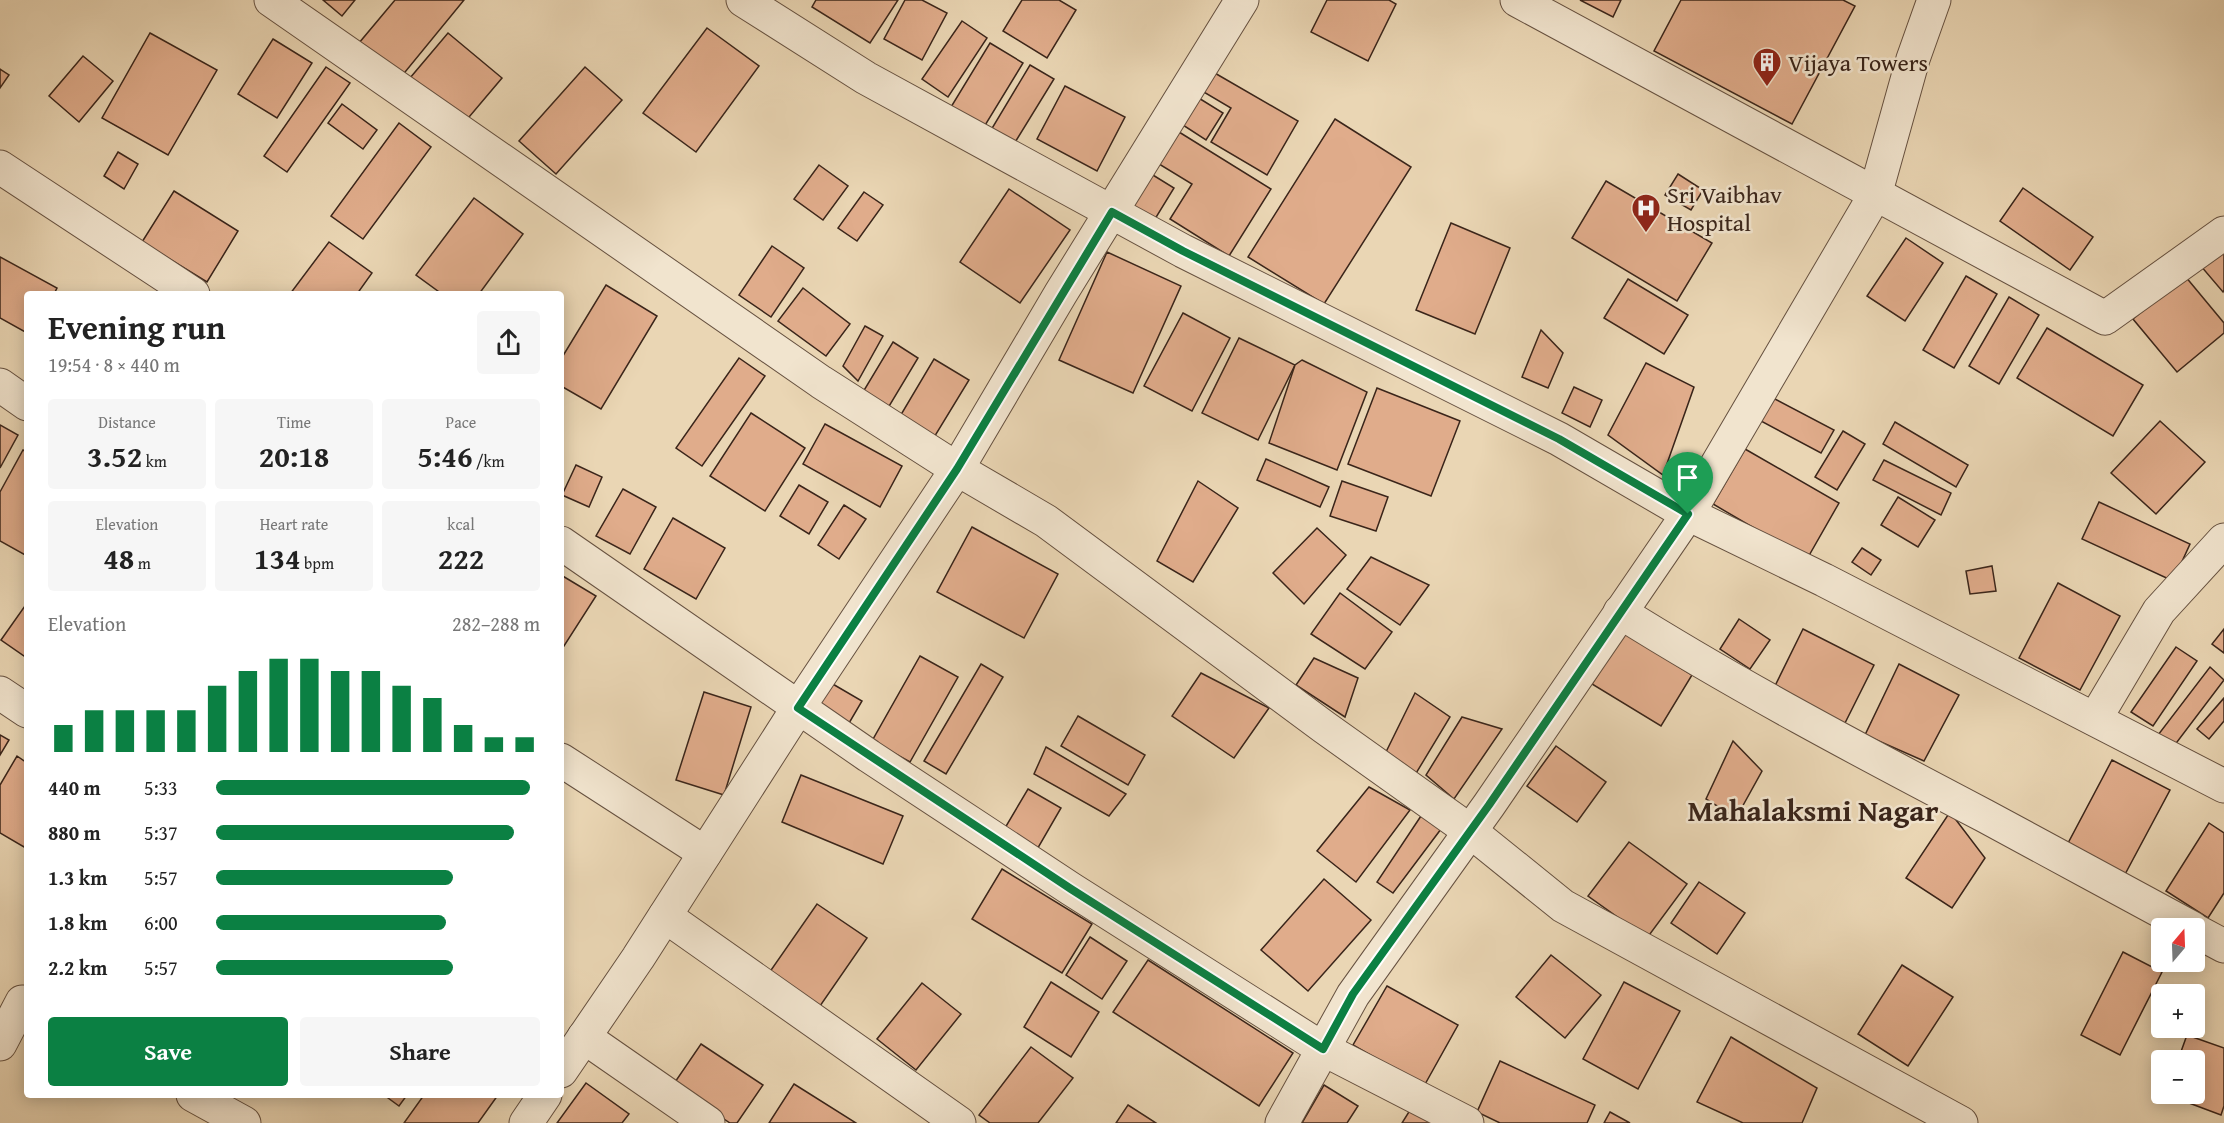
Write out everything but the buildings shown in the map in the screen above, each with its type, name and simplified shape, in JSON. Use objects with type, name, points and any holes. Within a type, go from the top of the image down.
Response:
[{"type":"street","points":[[271,0],[811,376],[957,469],[1046,521],[1324,728],[1470,831],[1563,906],[1960,1123]]},
{"type":"street","points":[[743,0],[866,78],[1183,251],[1559,439],[1688,514],[1824,580],[2224,786]]},
{"type":"street","points":[[564,1065],[665,916],[798,708],[957,469],[1242,0]]},
{"type":"street","points":[[1517,0],[2106,318],[2224,233]]},
{"type":"street","points":[[1282,1123],[1353,994],[1470,831],[1688,514],[1875,195],[1913,59],[1934,0]]},
{"type":"street","points":[[0,167],[189,291]]},
{"type":"street","points":[[0,385],[24,402]]},
{"type":"street","points":[[2095,719],[2158,611],[2224,540]]},
{"type":"street","points":[[564,545],[798,708],[1071,889],[1323,1049],[1467,1123]]},
{"type":"street","points":[[1620,612],[1692,657],[1874,759],[1985,816],[2173,918]]},
{"type":"street","points":[[0,693],[24,709]]},
{"type":"street","points":[[564,762],[705,853]]},
{"type":"street","points":[[665,916],[959,1123]]},
{"type":"street","points":[[2205,936],[2224,946]]},
{"type":"street","points":[[0,1044],[16,999]]},
{"type":"street","points":[[584,1037],[708,1123]]},
{"type":"street","points":[[198,1098],[244,1123]]},
{"type":"street","points":[[526,1123],[543,1098]]},
{"type":"place","name":"Vijaya Towers","points":[[1767,88]]},
{"type":"place","name":"Sri Vaibhav Hospital","points":[[1646,234]]},
{"type":"district","name":"Mahalaksmi Nagar","points":[[1813,810]]},
{"type":"route","points":[[1112,212],[1183,251],[1559,439],[1688,514],[1489,805],[1353,994],[1323,1049],[1071,889],[798,708],[957,469],[1061,293],[1112,212]]}]
